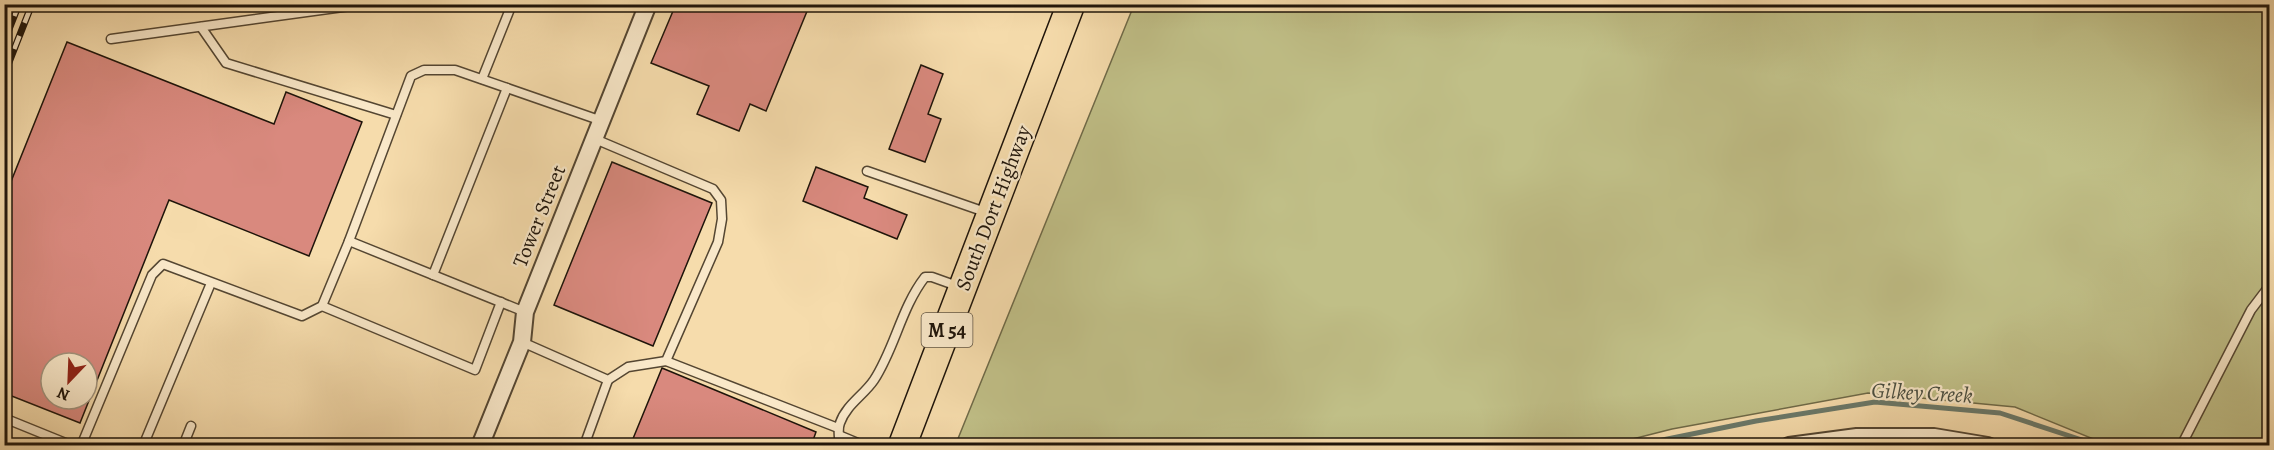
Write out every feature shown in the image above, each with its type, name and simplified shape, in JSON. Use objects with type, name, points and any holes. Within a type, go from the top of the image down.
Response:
[{"type":"main road","name":"South Dort Highway","points":[[902,446],[1071,4]]},
{"type":"street","name":"Tower Street","points":[[484,443],[522,342],[525,312],[648,4]]},
{"type":"street","points":[[1789,446],[1857,437],[1934,437],[1988,446]]},
{"type":"lane","points":[[111,39],[365,4]]},
{"type":"lane","points":[[482,79],[512,4]]},
{"type":"lane","points":[[201,27],[226,63],[396,115]]},
{"type":"lane","points":[[81,446],[152,275],[163,264],[302,316],[322,306],[349,242],[411,76],[424,70],[455,70],[602,121]]},
{"type":"lane","points":[[433,275],[507,88]]},
{"type":"lane","points":[[595,139],[712,189],[721,200],[722,219],[718,242],[666,361]]},
{"type":"lane","points":[[867,171],[991,215]]},
{"type":"lane","points":[[349,242],[525,312]]},
{"type":"lane","points":[[839,437],[840,421],[874,381],[911,299],[925,277],[932,277],[963,288]]},
{"type":"lane","points":[[143,446],[211,283]]},
{"type":"lane","points":[[2181,446],[2251,310],[2270,285]]},
{"type":"lane","points":[[322,306],[475,370],[501,302]]},
{"type":"lane","points":[[522,342],[608,380]]},
{"type":"lane","points":[[584,446],[608,380],[628,367],[666,361],[839,437],[865,446]]},
{"type":"lane","points":[[4,418],[73,446]]},
{"type":"lane","points":[[183,446],[191,426]]},
{"type":"shaded area","points":[[1134,5],[2269,5],[2269,445],[2108,445],[2015,407],[1868,393],[1672,429],[1609,445],[955,446]]},
{"type":"building","points":[[676,4],[810,4],[766,111],[750,104],[739,131],[697,114],[709,86],[651,63]]},
{"type":"building","points":[[67,42],[274,124],[286,92],[362,122],[309,256],[169,200],[99,375],[99,351],[39,351],[39,407],[4,393],[4,199]]},
{"type":"building","points":[[921,65],[943,74],[928,114],[941,119],[925,162],[889,149]]},
{"type":"building","points":[[612,162],[712,203],[653,346],[554,305]]},
{"type":"building","points":[[816,167],[868,187],[864,198],[907,215],[897,239],[803,201]]},
{"type":"building","points":[[662,368],[816,432],[811,446],[630,446]]},
{"type":"building","points":[[50,411],[85,411],[80,423]]},
{"type":"waterway","name":"Gilkey Creek","points":[[1633,446],[1756,421],[1875,402],[2000,413],[2085,441],[2137,446]]},
{"type":"railway","points":[[4,42],[19,4]]},
{"type":"railway","points":[[4,75],[32,4]]}]
